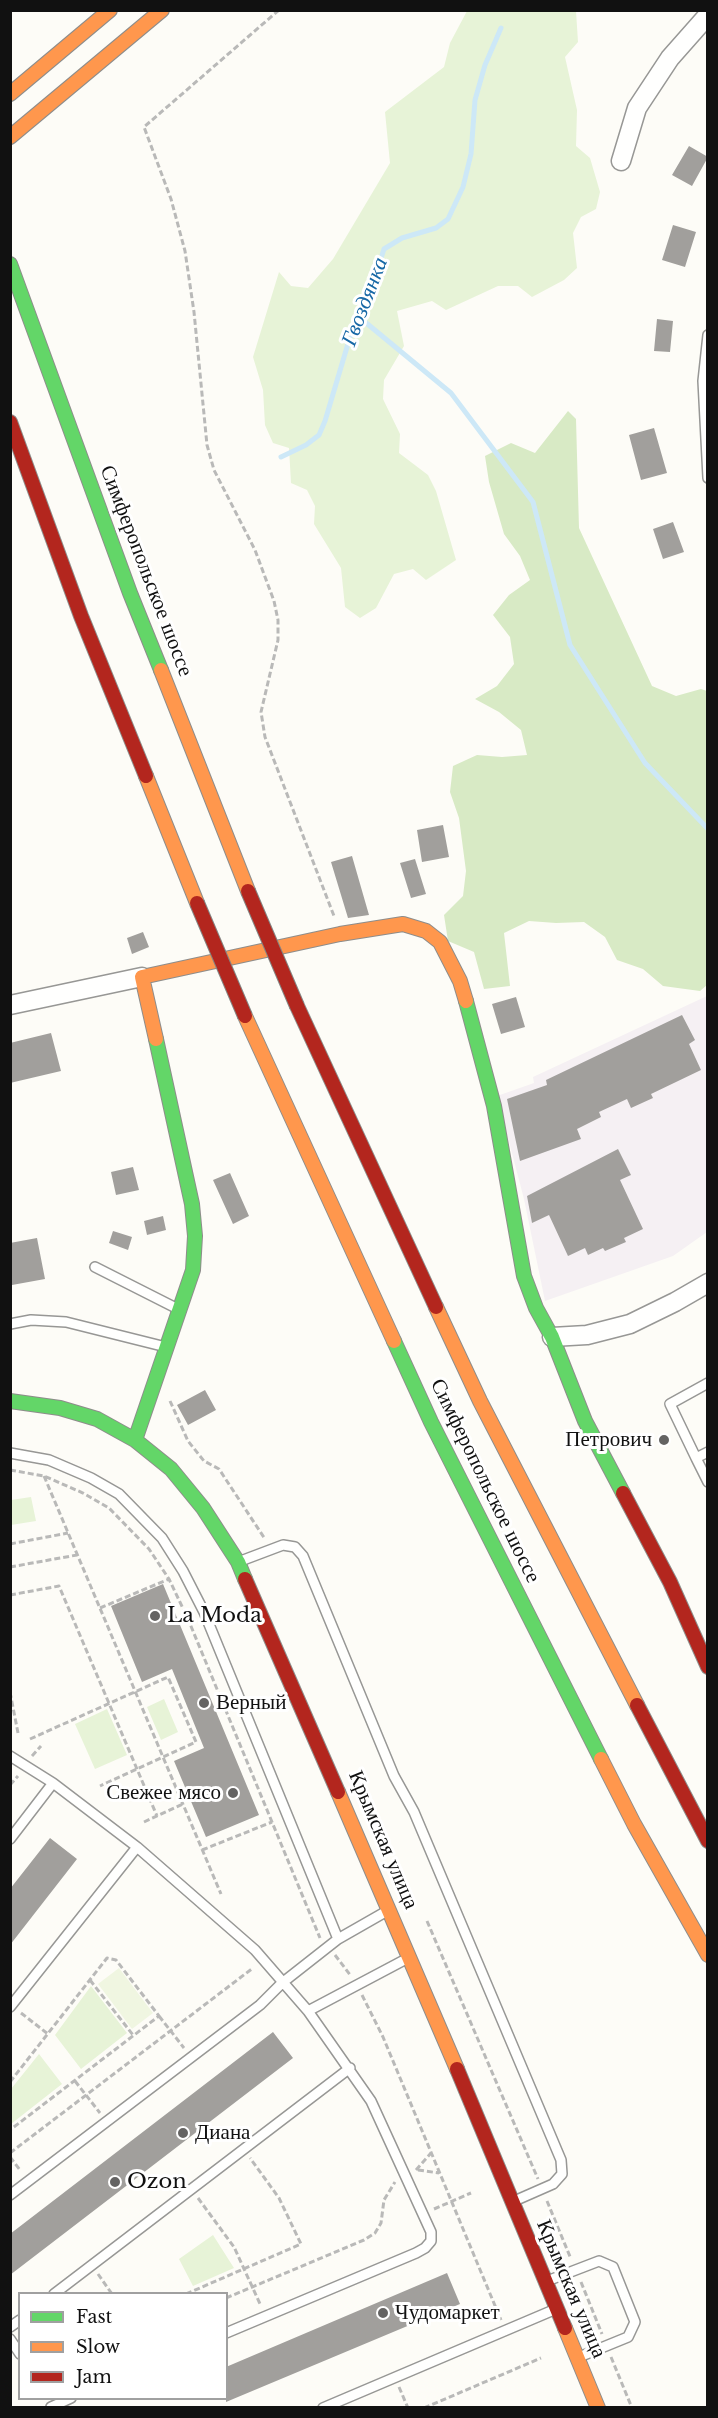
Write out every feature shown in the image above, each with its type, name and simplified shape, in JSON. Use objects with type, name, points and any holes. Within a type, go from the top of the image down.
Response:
[{"type":"main road","points":[[10,94],[110,10]]},
{"type":"main road","points":[[10,137],[162,10]]},
{"type":"main road","name":"Симферопольское шоссе","points":[[10,264],[130,593],[248,891],[297,1005],[480,1401],[708,1841]]},
{"type":"main road","name":"Симферопольское шоссе","points":[[10,422],[81,616],[245,1016],[431,1422],[634,1824],[708,1955]]},
{"type":"main road","points":[[135,1440],[193,1270],[195,1236],[193,1215],[142,976],[340,933],[403,924],[426,931],[440,942],[460,981],[494,1106],[524,1276],[536,1308],[552,1337],[585,1420],[670,1582],[708,1667]]},
{"type":"main road","name":"Крымская улица","points":[[10,1401],[60,1408],[97,1419],[135,1440],[171,1469],[203,1508],[238,1562],[390,1910],[598,2408]]},
{"type":"street","points":[[621,161],[637,108],[670,58],[708,15]]},
{"type":"street","points":[[10,1005],[142,976]]},
{"type":"street","points":[[552,1337],[587,1335],[630,1324],[708,1283]]},
{"type":"lane","points":[[708,335],[703,381],[708,478]]},
{"type":"lane","points":[[95,1267],[178,1309]]},
{"type":"lane","points":[[10,1324],[32,1320],[66,1322],[166,1347]]},
{"type":"lane","points":[[708,1383],[670,1404],[708,1482]]},
{"type":"lane","points":[[696,1458],[708,1452]]},
{"type":"lane","points":[[10,1453],[49,1460],[91,1478],[119,1494],[162,1538],[183,1571],[204,1612],[338,1939]]},
{"type":"lane","points":[[238,1562],[284,1545],[295,1547],[303,1556],[394,1776],[414,1812],[561,2160],[562,2174],[553,2184],[512,2202]]},
{"type":"lane","points":[[10,1756],[53,1784],[137,1847],[255,1950],[308,2011],[371,2101],[431,2232],[430,2241],[425,2248],[228,2332]]},
{"type":"lane","points":[[10,1839],[53,1784]]},
{"type":"lane","points":[[11,2006],[137,1847]]},
{"type":"lane","points":[[10,2195],[260,2005],[282,1983],[338,1939],[390,1910]]},
{"type":"lane","points":[[308,2011],[410,1957]]},
{"type":"lane","points":[[57,2292],[350,2068]]},
{"type":"lane","points":[[545,2282],[599,2261],[613,2267],[635,2322],[628,2337],[577,2358]]},
{"type":"lane","points":[[323,2408],[556,2309]]},
{"type":"lane","points":[[51,2407],[67,2400]]},
{"type":"path","points":[[279,10],[144,126],[171,199],[185,251],[194,312],[207,445],[214,470],[255,550],[274,601],[278,620],[278,640],[261,712],[265,736],[340,933]]},
{"type":"path","points":[[171,1393],[170,1403],[188,1441],[204,1461],[219,1469],[271,1548]]},
{"type":"path","points":[[49,1460],[44,1476],[221,1894]]},
{"type":"path","points":[[10,1470],[44,1476],[83,1493],[108,1508],[149,1549],[169,1579],[189,1619],[325,1949],[342,1962],[383,2037],[505,2331]]},
{"type":"path","points":[[10,1544],[68,1533]]},
{"type":"path","points":[[10,1567],[77,1555]]},
{"type":"path","points":[[100,1608],[169,1579]]},
{"type":"path","points":[[10,1595],[59,1586],[157,1816]]},
{"type":"path","points":[[30,1739],[168,1677],[196,1742],[100,1786]]},
{"type":"path","points":[[10,1692],[18,1732]]},
{"type":"path","points":[[144,1822],[183,1804]]},
{"type":"path","points":[[202,1850],[272,1821]]},
{"type":"path","points":[[427,1921],[543,2190],[632,2408]]},
{"type":"path","points":[[10,2082],[107,1959],[116,1959],[191,2058]]},
{"type":"path","points":[[10,2153],[263,1960]]},
{"type":"path","points":[[90,1980],[134,2036]]},
{"type":"path","points":[[11,2006],[48,2034]]},
{"type":"path","points":[[10,2130],[159,2016]]},
{"type":"path","points":[[75,2081],[106,2122]]},
{"type":"path","points":[[191,2292],[301,2244],[279,2198],[243,2150]]},
{"type":"path","points":[[431,2153],[416,2170],[440,2173]]},
{"type":"path","points":[[228,2297],[364,2240],[375,2233],[381,2223],[384,2200],[389,2190],[405,2175]]},
{"type":"path","points":[[191,2190],[220,2226],[245,2268],[266,2317]]},
{"type":"path","points":[[423,2214],[471,2193]]},
{"type":"path","points":[[92,2265],[111,2292]]},
{"type":"path","points":[[424,2408],[541,2358]]},
{"type":"path","points":[[395,2377],[408,2408]]},
{"type":"shaded area","points":[[707,996],[707,1232],[673,1256],[545,1301],[524,1199],[497,1096],[534,1083],[533,1077]]},
{"type":"green space","points":[[467,11],[576,11],[578,42],[565,57],[577,110],[576,146],[590,158],[600,192],[596,209],[581,217],[573,233],[577,268],[564,280],[532,297],[518,286],[498,286],[446,310],[432,301],[397,311],[404,346],[384,380],[383,399],[400,434],[399,453],[428,475],[436,491],[456,560],[426,580],[413,569],[394,574],[376,608],[360,618],[345,607],[341,568],[314,524],[315,506],[307,490],[291,483],[289,448],[273,443],[265,425],[263,390],[253,357],[279,272],[291,286],[308,288],[333,259],[390,163],[385,112],[444,67],[450,43]]},
{"type":"green space","points":[[568,411],[576,419],[579,528],[652,686],[676,696],[701,689],[707,691],[707,985],[700,991],[663,986],[643,969],[617,960],[605,937],[584,922],[529,921],[504,933],[510,986],[484,989],[474,952],[448,941],[444,915],[463,896],[466,871],[459,818],[450,792],[453,766],[477,755],[502,757],[527,755],[521,730],[499,712],[475,699],[497,686],[514,664],[510,637],[493,615],[509,595],[530,580],[520,556],[504,534],[489,482],[485,456],[511,443],[535,453]]},
{"type":"green space","points":[[31,1497],[36,1521],[11,1525],[11,1500]]},
{"type":"green space","points":[[164,1699],[178,1732],[161,1740],[147,1707]]},
{"type":"green space","points":[[107,1709],[127,1755],[95,1769],[75,1724]]},
{"type":"green space","points":[[119,1968],[153,2013],[132,2029],[98,1984]]},
{"type":"green space","points":[[91,1986],[127,2033],[81,2069],[55,2035]]},
{"type":"green space","points":[[39,2054],[62,2084],[11,2124],[11,2089]]},
{"type":"green space","points":[[213,2235],[234,2268],[193,2286],[179,2259]]},
{"type":"building","points":[[689,146],[708,157],[692,186],[672,175]]},
{"type":"building","points":[[673,225],[696,232],[685,267],[662,260]]},
{"type":"building","points":[[657,319],[673,321],[670,352],[654,351]]},
{"type":"building","points":[[654,428],[667,473],[641,480],[629,435]]},
{"type":"building","points":[[673,522],[684,552],[663,559],[653,529]]},
{"type":"building","points":[[443,825],[449,857],[422,862],[417,830]]},
{"type":"building","points":[[352,856],[369,915],[348,918],[331,862]]},
{"type":"building","points":[[415,859],[426,894],[411,898],[400,863]]},
{"type":"building","points":[[143,932],[149,947],[132,954],[127,938]]},
{"type":"building","points":[[516,997],[525,1027],[501,1034],[492,1004]]},
{"type":"building","points":[[682,1015],[695,1040],[689,1044],[701,1070],[651,1094],[653,1098],[631,1108],[627,1099],[599,1112],[601,1117],[577,1129],[581,1139],[520,1161],[507,1099],[547,1085],[546,1080]]},
{"type":"building","points":[[51,1033],[61,1071],[10,1083],[10,1043]]},
{"type":"building","points":[[618,1149],[631,1175],[620,1180],[643,1229],[624,1238],[626,1242],[605,1251],[603,1248],[588,1255],[585,1248],[568,1256],[549,1215],[532,1223],[527,1196]]},
{"type":"building","points":[[133,1167],[139,1190],[116,1195],[111,1172]]},
{"type":"building","points":[[230,1173],[249,1216],[233,1224],[213,1180]]},
{"type":"building","points":[[163,1216],[166,1230],[147,1235],[144,1221]]},
{"type":"building","points":[[113,1231],[132,1237],[128,1250],[109,1243]]},
{"type":"building","points":[[37,1238],[45,1279],[12,1285],[10,1243]]},
{"type":"building","points":[[205,1390],[216,1410],[188,1425],[177,1405]]},
{"type":"building","points":[[163,1584],[259,1815],[206,1837],[174,1761],[204,1748],[172,1669],[142,1682],[111,1606]]},
{"type":"building","points":[[50,1838],[77,1859],[10,1945],[10,1889]]},
{"type":"building","points":[[273,2032],[293,2058],[10,2275],[10,2234]]},
{"type":"building","points":[[447,2273],[460,2304],[226,2402],[228,2400],[228,2366]]},
{"type":"waterway","name":"Гвоздянка","points":[[281,457],[306,445],[319,435],[350,337],[371,289],[384,249],[402,238],[436,228],[448,219],[463,187],[471,154],[475,100],[485,65],[501,28]]},
{"type":"waterway","points":[[359,317],[451,393],[533,502],[570,645],[645,763],[708,829]]},
{"type":"traffic: fast","points":[[10,264],[130,593],[161,670]]},
{"type":"traffic: fast","points":[[466,1001],[494,1106],[524,1276],[536,1308],[552,1337],[585,1421],[623,1493]]},
{"type":"traffic: fast","points":[[135,1440],[193,1270],[195,1236],[192,1204],[156,1039]]},
{"type":"traffic: fast","points":[[394,1341],[431,1422],[601,1759]]},
{"type":"traffic: fast","points":[[10,1401],[60,1408],[97,1419],[135,1440],[171,1469],[203,1508],[238,1562],[245,1579]]},
{"type":"traffic: slow","points":[[10,94],[110,10]]},
{"type":"traffic: slow","points":[[10,137],[162,10]]},
{"type":"traffic: slow","points":[[161,670],[248,891]]},
{"type":"traffic: slow","points":[[146,776],[197,903]]},
{"type":"traffic: slow","points":[[156,1039],[142,977],[340,934],[403,924],[426,931],[440,942],[460,981],[466,1001]]},
{"type":"traffic: slow","points":[[245,1016],[394,1341]]},
{"type":"traffic: slow","points":[[436,1307],[480,1401],[637,1705]]},
{"type":"traffic: slow","points":[[601,1759],[634,1824],[708,1955]]},
{"type":"traffic: slow","points":[[338,1792],[457,2069]]},
{"type":"traffic: slow","points":[[565,2328],[598,2408]]},
{"type":"traffic: jam","points":[[10,422],[81,616],[146,776]]},
{"type":"traffic: jam","points":[[248,891],[297,1006]]},
{"type":"traffic: jam","points":[[197,903],[245,1016]]},
{"type":"traffic: jam","points":[[297,1006],[436,1307]]},
{"type":"traffic: jam","points":[[623,1493],[670,1582],[708,1667]]},
{"type":"traffic: jam","points":[[245,1579],[338,1792]]},
{"type":"traffic: jam","points":[[637,1705],[708,1841]]},
{"type":"traffic: jam","points":[[457,2069],[565,2328]]},
{"type":"place","name":"Петрович","points":[[664,1440]]},
{"type":"place","name":"La Moda","points":[[155,1616]]},
{"type":"place","name":"Верный","points":[[204,1703]]},
{"type":"place","name":"Свежее мясо","points":[[233,1793]]},
{"type":"place","name":"Диана","points":[[183,2133]]},
{"type":"place","name":"Ozon","points":[[115,2182]]},
{"type":"place","name":"Чудомаркет","points":[[383,2313]]}]
